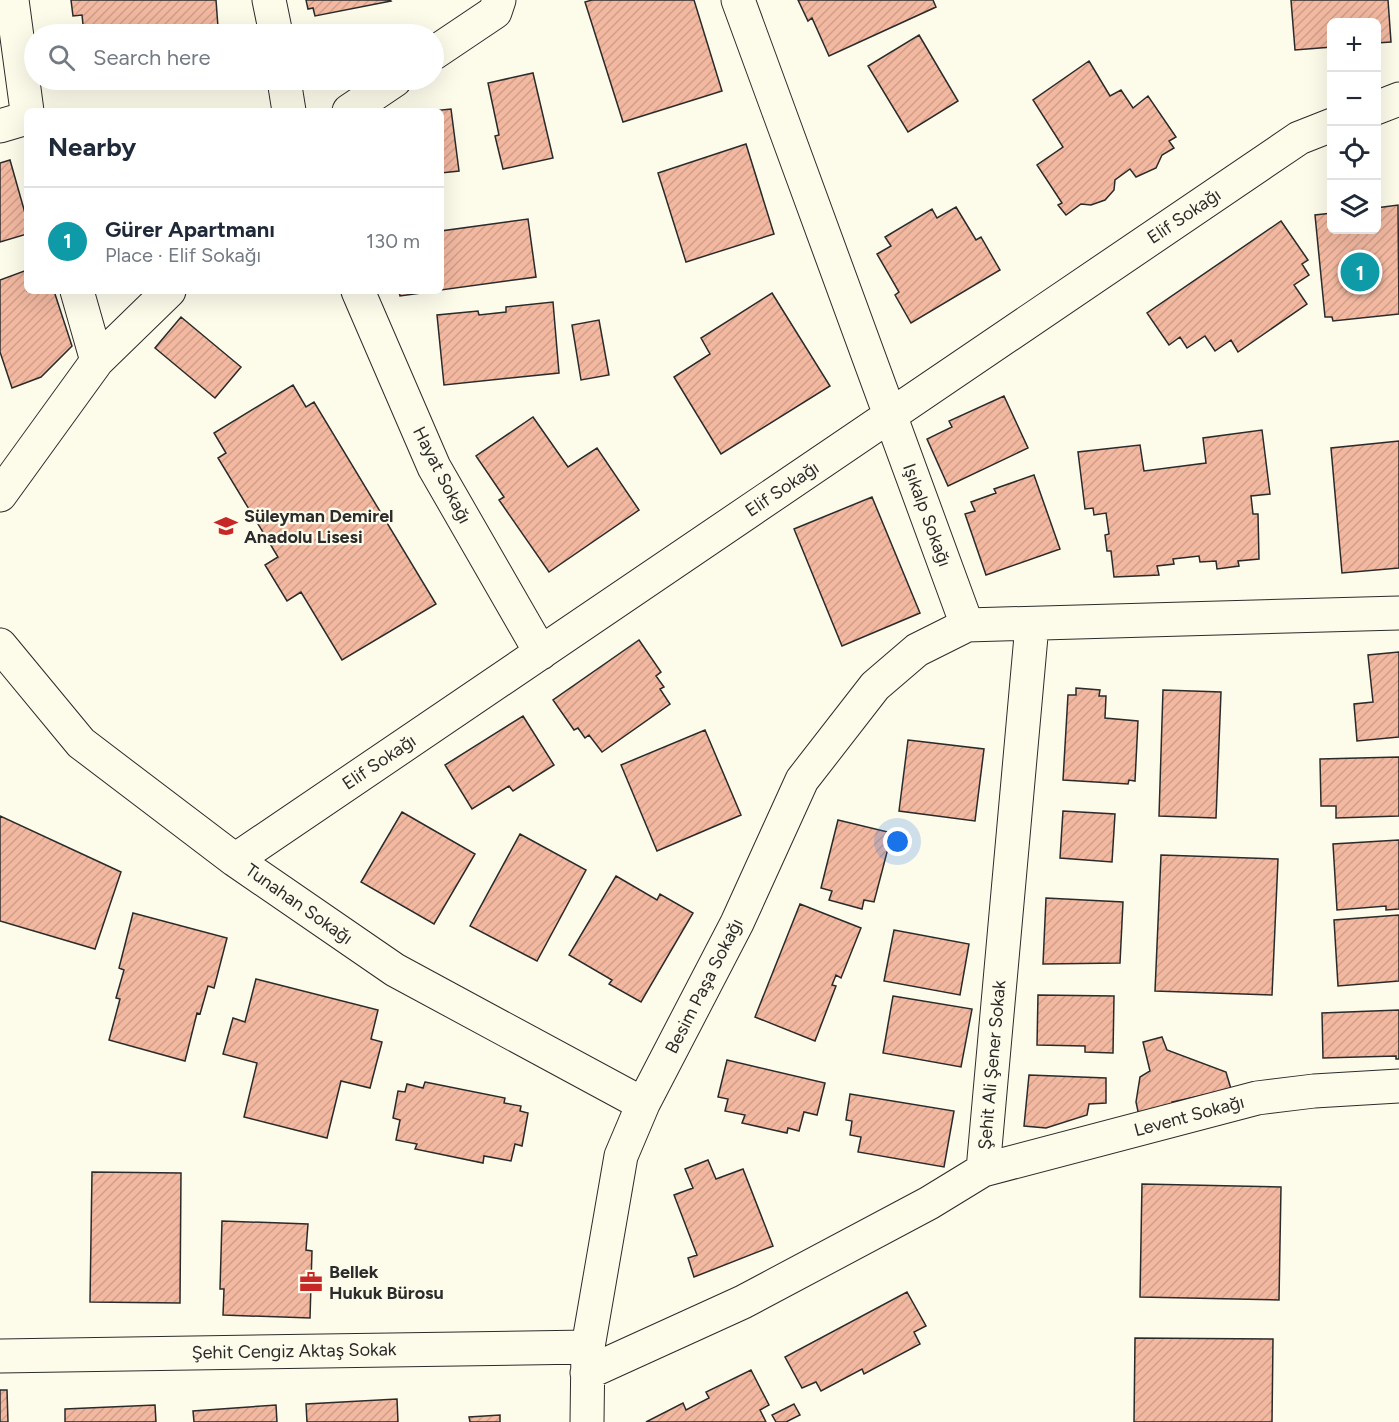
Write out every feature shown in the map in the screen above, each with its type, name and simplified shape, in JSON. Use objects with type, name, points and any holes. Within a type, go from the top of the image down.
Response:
[{"type":"street","points":[[12,0],[24,89]]},
{"type":"street","points":[[269,0],[274,24]]},
{"type":"street","points":[[444,46],[495,12],[499,0]]},
{"type":"street","name":"Işıkalp Sokağı","points":[[738,0],[967,625]]},
{"type":"street","points":[[24,90],[27,108]]},
{"type":"street","points":[[286,90],[289,108]]},
{"type":"street","points":[[353,108],[380,90]]},
{"type":"street","points":[[1381,106],[1399,99]]},
{"type":"street","points":[[0,126],[24,119]]},
{"type":"street","name":"Elif Sokağı","points":[[235,860],[1299,138],[1329,126]]},
{"type":"street","points":[[78,294],[97,362]]},
{"type":"street","points":[[0,495],[97,362],[166,294]]},
{"type":"street","name":"Hayat Sokağı","points":[[359,294],[434,467],[541,653]]},
{"type":"street","points":[[967,625],[1032,625],[1399,613]]},
{"type":"street","name":"Besim Paşa Sokağı","points":[[587,1422],[587,1360],[621,1156],[643,1104],[737,923],[802,780],[875,686],[917,650],[967,625]]},
{"type":"street","name":"Şehit Ali Şener Sokak","points":[[587,1360],[743,1302],[929,1203],[983,1170],[1032,625]]},
{"type":"street","name":"Tunahan Sokağı","points":[[0,645],[81,743],[235,860],[395,970],[643,1104]]},
{"type":"street","name":"Levent Sokağı","points":[[983,1170],[1257,1098],[1314,1091],[1399,1086]]},
{"type":"street","name":"Şehit Cengiz Aktaş Sokak","points":[[0,1356],[587,1360]]},
{"type":"building","points":[[71,0],[216,0],[218,24],[83,24],[82,15],[73,16]]},
{"type":"building","points":[[306,0],[391,1],[315,16],[313,8],[308,9]]},
{"type":"building","points":[[592,0],[694,0],[722,91],[623,122],[585,2]]},
{"type":"building","points":[[798,0],[933,0],[936,7],[829,56],[812,18],[808,21]]},
{"type":"building","points":[[1291,0],[1388,0],[1391,42],[1381,43],[1381,18],[1327,18],[1327,47],[1295,50]]},
{"type":"building","points":[[919,35],[958,101],[908,132],[868,66]]},
{"type":"building","points":[[1089,61],[1110,96],[1121,90],[1133,108],[1148,96],[1176,137],[1169,141],[1174,148],[1162,155],[1156,168],[1136,177],[1130,169],[1115,180],[1114,190],[1105,200],[1091,205],[1081,204],[1066,215],[1058,205],[1062,203],[1037,165],[1063,147],[1033,100]]},
{"type":"building","points":[[533,73],[553,158],[503,169],[495,136],[499,135],[488,83]]},
{"type":"building","points":[[451,109],[459,171],[444,173],[444,110]]},
{"type":"building","points":[[746,144],[774,234],[686,262],[658,173]]},
{"type":"building","points":[[10,160],[24,209],[24,235],[0,242],[0,163]]},
{"type":"building","points":[[1398,205],[1399,314],[1333,321],[1332,317],[1325,317],[1315,215],[1327,214],[1327,234],[1381,234],[1381,207]]},
{"type":"building","points":[[956,207],[976,240],[981,237],[1000,270],[911,323],[895,295],[899,292],[877,254],[891,246],[885,237],[932,209],[937,218]]},
{"type":"building","points":[[528,219],[536,277],[444,290],[444,231]]},
{"type":"building","points":[[1281,221],[1308,260],[1302,264],[1309,275],[1294,285],[1307,304],[1238,352],[1231,340],[1215,351],[1205,336],[1187,348],[1180,337],[1169,345],[1147,313]]},
{"type":"building","points":[[24,271],[24,294],[55,294],[72,346],[41,377],[12,388],[0,352],[0,280]]},
{"type":"building","points":[[772,293],[830,386],[721,454],[674,377],[710,354],[701,338]]},
{"type":"building","points":[[553,302],[559,373],[444,385],[437,315],[478,311],[479,315],[506,312],[506,307]]},
{"type":"building","points":[[181,317],[241,367],[215,398],[155,348]]},
{"type":"building","points":[[599,320],[609,375],[581,380],[572,325]]},
{"type":"building","points":[[293,385],[306,407],[314,402],[436,604],[342,660],[301,592],[287,601],[265,565],[278,557],[218,458],[226,453],[214,433]]},
{"type":"building","points":[[1004,396],[1028,448],[948,486],[927,439],[952,427],[949,421]]},
{"type":"building","points":[[533,417],[568,467],[597,448],[639,510],[549,572],[499,500],[504,497],[476,456]]},
{"type":"building","points":[[1262,430],[1270,494],[1251,496],[1253,514],[1258,514],[1259,559],[1238,561],[1239,566],[1217,569],[1216,561],[1200,562],[1199,556],[1173,559],[1174,564],[1157,566],[1159,575],[1114,577],[1111,551],[1107,551],[1105,535],[1109,534],[1106,513],[1094,515],[1093,508],[1085,509],[1078,452],[1140,445],[1144,471],[1206,463],[1203,438]]},
{"type":"building","points":[[1399,441],[1399,568],[1342,573],[1331,448]]},
{"type":"building","points":[[1034,475],[1060,549],[986,575],[965,514],[975,511],[971,502],[996,493],[994,489]]},
{"type":"building","points":[[872,497],[920,613],[842,646],[794,529]]},
{"type":"building","points":[[639,640],[661,672],[656,676],[664,687],[660,689],[670,704],[602,752],[589,735],[585,738],[578,728],[574,730],[553,700]]},
{"type":"building","points":[[1399,652],[1399,737],[1357,741],[1354,704],[1373,702],[1368,655]]},
{"type":"building","points":[[1076,688],[1100,690],[1099,696],[1106,696],[1105,718],[1138,721],[1135,781],[1129,780],[1128,784],[1063,780],[1068,695],[1076,695]]},
{"type":"building","points":[[1163,690],[1221,692],[1216,818],[1159,816]]},
{"type":"building","points":[[523,716],[554,765],[513,791],[509,786],[472,809],[445,765]]},
{"type":"building","points":[[705,730],[741,815],[657,851],[621,765]]},
{"type":"building","points":[[908,740],[984,749],[975,821],[899,811]]},
{"type":"building","points":[[1399,757],[1399,816],[1336,818],[1336,806],[1321,806],[1320,759]]},
{"type":"building","points":[[1063,811],[1115,814],[1112,862],[1060,858]]},
{"type":"building","points":[[402,812],[475,854],[434,924],[361,882]]},
{"type":"building","points":[[0,816],[121,872],[95,949],[0,921]]},
{"type":"building","points":[[838,820],[892,833],[874,902],[864,900],[862,909],[829,900],[832,891],[821,888]]},
{"type":"building","points":[[520,834],[586,870],[537,961],[470,926]]},
{"type":"building","points":[[1399,840],[1399,909],[1386,910],[1386,906],[1337,910],[1333,844]]},
{"type":"building","points":[[1161,855],[1278,859],[1272,995],[1155,991]]},
{"type":"building","points":[[616,876],[657,900],[660,894],[693,913],[641,1002],[609,984],[612,980],[569,955]]},
{"type":"building","points":[[1046,898],[1123,902],[1120,963],[1043,964]]},
{"type":"building","points":[[800,904],[861,928],[841,978],[836,975],[832,985],[836,986],[815,1041],[755,1017]]},
{"type":"building","points":[[133,913],[227,938],[214,988],[208,986],[200,1014],[197,1013],[185,1061],[109,1040],[120,999],[116,998],[124,970],[119,968]]},
{"type":"building","points":[[1399,915],[1399,981],[1338,986],[1334,920]]},
{"type":"building","points":[[894,930],[969,944],[960,995],[884,981]]},
{"type":"building","points":[[256,979],[378,1010],[371,1039],[382,1042],[370,1088],[341,1081],[327,1138],[244,1117],[257,1063],[223,1054],[233,1018],[245,1022]]},
{"type":"building","points":[[1038,995],[1114,996],[1113,1053],[1085,1052],[1085,1046],[1037,1045]]},
{"type":"building","points":[[893,996],[972,1009],[961,1067],[883,1053]]},
{"type":"building","points":[[1399,1010],[1399,1059],[1396,1059],[1396,1056],[1323,1058],[1322,1013]]},
{"type":"building","points":[[1162,1037],[1167,1050],[1226,1072],[1231,1089],[1172,1102],[1173,1105],[1139,1116],[1136,1102],[1140,1077],[1150,1071],[1143,1042]]},
{"type":"building","points":[[727,1060],[825,1083],[817,1115],[804,1112],[799,1131],[788,1128],[787,1133],[742,1123],[745,1115],[725,1111],[728,1099],[718,1097]]},
{"type":"building","points":[[1029,1075],[1106,1078],[1106,1103],[1089,1104],[1087,1115],[1046,1128],[1024,1126]]},
{"type":"building","points":[[425,1082],[505,1098],[504,1103],[521,1106],[520,1111],[528,1113],[522,1146],[515,1144],[511,1161],[484,1156],[483,1163],[415,1149],[417,1144],[396,1140],[400,1120],[393,1118],[398,1091],[405,1092],[407,1084],[423,1088]]},
{"type":"building","points":[[850,1094],[954,1111],[944,1167],[858,1152],[861,1137],[850,1135],[852,1121],[846,1120]]},
{"type":"building","points":[[708,1160],[716,1179],[743,1169],[773,1246],[694,1277],[688,1258],[697,1255],[674,1195],[693,1188],[685,1169]]},
{"type":"building","points":[[92,1172],[181,1173],[180,1303],[90,1302]]},
{"type":"building","points":[[1142,1184],[1281,1187],[1279,1300],[1140,1297]]},
{"type":"building","points":[[222,1221],[308,1224],[306,1250],[312,1251],[310,1318],[223,1315],[224,1289],[220,1289]]},
{"type":"building","points":[[907,1292],[926,1326],[914,1332],[920,1344],[864,1374],[862,1369],[821,1391],[816,1382],[802,1388],[785,1357]]},
{"type":"building","points":[[1135,1338],[1273,1339],[1272,1422],[1134,1422]]},
{"type":"building","points":[[751,1370],[769,1405],[760,1410],[766,1422],[646,1422],[683,1403],[686,1410],[709,1398],[706,1392]]},
{"type":"building","points":[[0,1390],[7,1390],[8,1422],[0,1422]]},
{"type":"building","points":[[397,1399],[398,1422],[307,1422],[306,1404]]},
{"type":"building","points":[[794,1404],[800,1415],[786,1422],[776,1422],[772,1415]]},
{"type":"building","points":[[155,1405],[156,1422],[65,1422],[65,1409]]},
{"type":"building","points":[[276,1405],[277,1422],[194,1422],[193,1411]]},
{"type":"building","points":[[500,1415],[500,1422],[470,1422],[469,1417]]},
{"type":"place","name":"Gürer Apartmanı","points":[[1360,272]]},
{"type":"place","name":"Süleyman Demirel Anadolu Lisesi","points":[[226,526]]},
{"type":"place","name":"Bellek Hukuk Bürosu","points":[[311,1282]]}]
